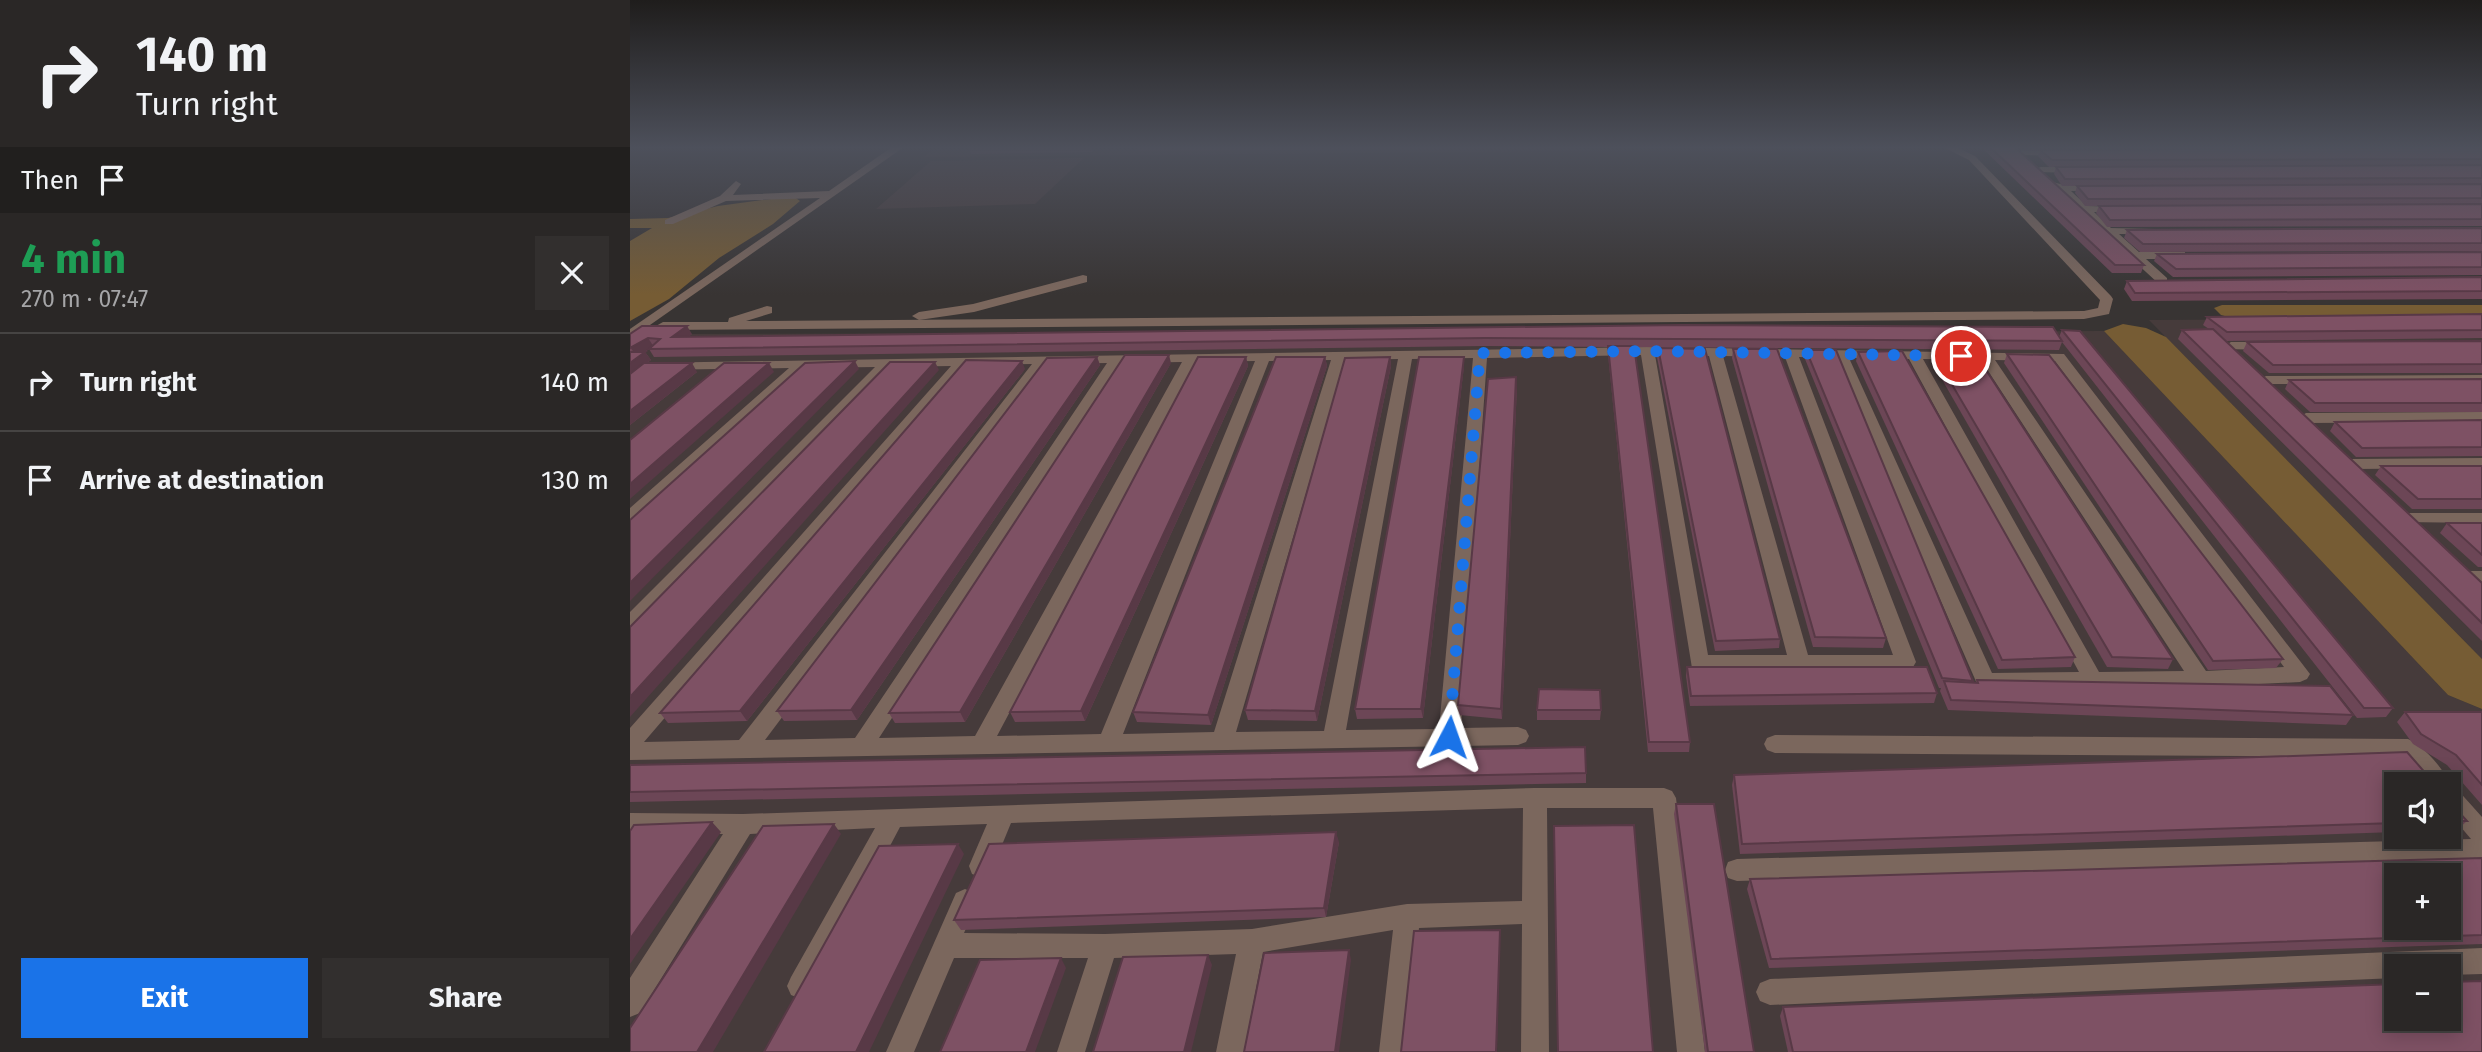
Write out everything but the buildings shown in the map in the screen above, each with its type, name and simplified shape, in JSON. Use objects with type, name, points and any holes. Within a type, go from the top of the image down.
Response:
[{"type":"street","points":[[669,222],[724,198],[776,196]]},
{"type":"street","points":[[640,329],[830,196]]},
{"type":"street","points":[[640,329],[717,326],[2070,315],[2104,311],[2107,299],[2009,196]]},
{"type":"street","points":[[2070,196],[2163,281]]},
{"type":"street","points":[[2084,209],[2125,209]]},
{"type":"street","points":[[2109,232],[2164,231]]},
{"type":"street","points":[[2135,256],[2190,255]]},
{"type":"street","points":[[853,325],[974,308],[1083,279]]},
{"type":"street","points":[[717,326],[767,310]]},
{"type":"street","points":[[2287,345],[2231,346],[2325,436]]},
{"type":"street","points":[[1647,351],[1699,663],[1906,662],[1790,353]]},
{"type":"street","points":[[630,381],[650,366],[888,362],[1647,351],[2059,357],[2300,674],[2200,679],[1985,681],[1840,354]]},
{"type":"street","points":[[1715,352],[1800,664]]},
{"type":"street","points":[[1449,737],[1480,353]]},
{"type":"street","points":[[1333,739],[1406,354]]},
{"type":"street","points":[[1914,355],[2093,680]]},
{"type":"street","points":[[1222,741],[1339,356]]},
{"type":"street","points":[[1985,356],[2200,679]]},
{"type":"street","points":[[1108,743],[1264,357]]},
{"type":"street","points":[[981,745],[1191,358]]},
{"type":"street","points":[[860,747],[1117,359]]},
{"type":"street","points":[[746,748],[1043,360]]},
{"type":"street","points":[[630,743],[963,361]]},
{"type":"street","points":[[630,624],[888,362]]},
{"type":"street","points":[[630,517],[802,364]]},
{"type":"street","points":[[703,382],[724,365]]},
{"type":"street","points":[[2257,371],[2482,379]]},
{"type":"street","points":[[2296,408],[2482,417]]},
{"type":"street","points":[[2372,482],[2348,459],[2482,463]]},
{"type":"street","points":[[2427,535],[2405,513],[2482,518]]},
{"type":"street","points":[[630,751],[1518,736]]},
{"type":"street","points":[[1775,744],[2407,748],[2428,772]]},
{"type":"street","points":[[1535,797],[1535,1052]]},
{"type":"street","points":[[630,823],[743,824],[1535,797],[1664,798],[1691,1052]]},
{"type":"street","points":[[2461,810],[2482,834]]},
{"type":"street","points":[[900,1052],[1003,815]]},
{"type":"street","points":[[791,1005],[893,817]]},
{"type":"street","points":[[630,1003],[743,824]]},
{"type":"street","points":[[1737,870],[2482,849]]},
{"type":"street","points":[[945,945],[1105,946],[1252,942],[1407,916],[1535,912]]},
{"type":"street","points":[[1392,1052],[1407,916]]},
{"type":"street","points":[[1230,1052],[1252,942]]},
{"type":"street","points":[[1071,1052],[1105,946]]},
{"type":"street","points":[[1770,992],[2482,961]]},
{"type":"shaded area","points":[[792,196],[800,201],[773,224],[719,258],[669,299],[630,321],[630,241],[652,228],[630,228],[630,219],[668,218],[718,206]]},
{"type":"shaded area","points":[[891,196],[1043,196],[1035,204],[876,209]]},
{"type":"shaded area","points":[[2222,305],[2482,305],[2482,318],[2236,319],[2221,315],[2214,308]]},
{"type":"shaded area","points":[[2482,318],[2482,659],[2149,320]]},
{"type":"shaded area","points":[[2123,324],[2146,328],[2166,337],[2482,659],[2482,709],[2448,695],[2104,331]]},
{"type":"shaded area","points":[[2104,331],[2448,695],[2482,709],[2482,1052],[630,1052],[630,350],[653,334]]},
{"type":"route","points":[[1449,737],[1480,353],[1647,351],[1961,356]]}]
